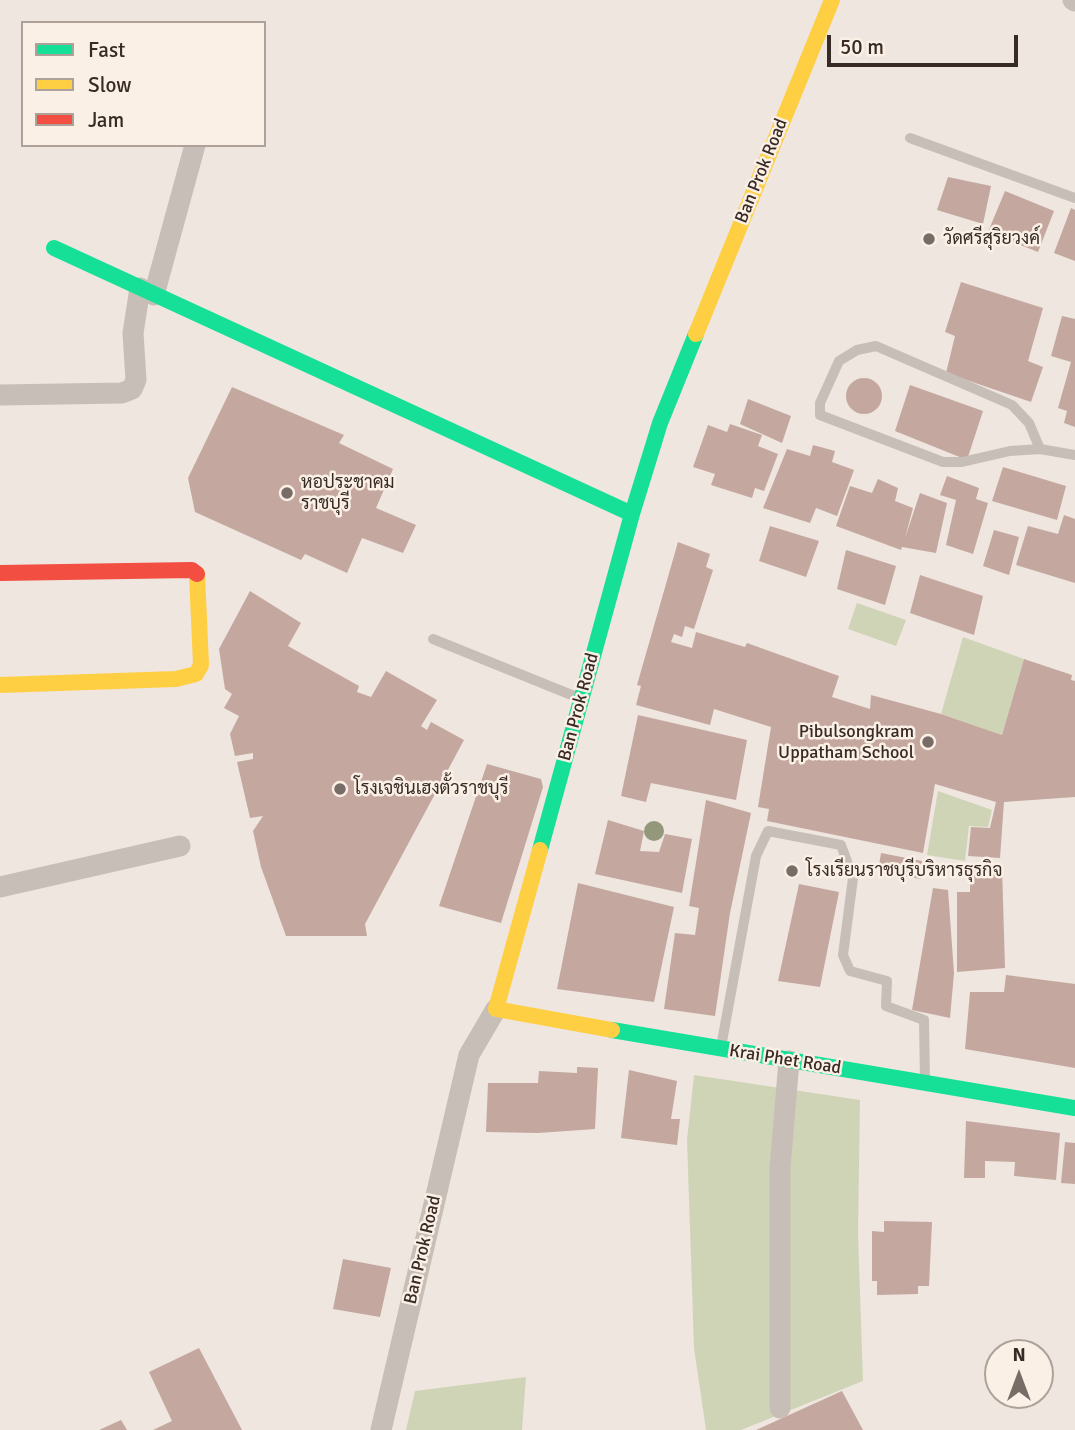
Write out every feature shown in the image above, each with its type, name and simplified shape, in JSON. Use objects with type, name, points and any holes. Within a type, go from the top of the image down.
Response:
[{"type":"street","name":"Ban Prok Road","points":[[376,1427],[469,1055],[496,1009],[632,514],[660,423],[832,0]]},
{"type":"street","points":[[0,395],[122,393],[132,389],[136,380],[134,333],[194,147]]},
{"type":"street","points":[[54,248],[632,514]]},
{"type":"street","points":[[0,573],[192,570],[199,575],[201,664],[196,674],[176,679],[0,685]]},
{"type":"street","points":[[0,887],[180,846]]},
{"type":"street","name":"Krai Phet Road","points":[[496,1009],[1075,1108]]},
{"type":"street","points":[[780,1408],[780,1168],[789,1061]]},
{"type":"lane","points":[[909,138],[1075,198]]},
{"type":"lane","points":[[1040,449],[1029,423],[1012,405],[877,346],[857,350],[839,361],[820,403],[820,415],[943,462],[962,462],[1040,449],[1075,455]]},
{"type":"lane","points":[[433,639],[581,699]]},
{"type":"lane","points":[[720,1049],[756,856],[768,831],[841,845],[853,878],[843,955],[850,971],[887,981],[886,1006],[924,1020],[925,1082]]},
{"type":"green space","points":[[857,603],[906,620],[896,646],[848,629]]},
{"type":"green space","points":[[963,637],[1024,659],[1002,735],[941,714]]},
{"type":"green space","points":[[938,791],[992,810],[988,827],[969,826],[965,861],[927,855]]},
{"type":"green space","points":[[694,1075],[860,1100],[858,1233],[863,1381],[741,1430],[706,1430],[694,1348],[687,1140]]},
{"type":"green space","points":[[526,1377],[522,1430],[406,1430],[415,1391]]},
{"type":"building","points":[[948,177],[991,186],[983,224],[937,210]]},
{"type":"building","points":[[1005,191],[1054,211],[1038,252],[988,232]]},
{"type":"building","points":[[1071,208],[1075,210],[1075,261],[1054,253]]},
{"type":"building","points":[[961,282],[1043,308],[1028,361],[1043,367],[1031,402],[946,373],[955,336],[945,332]]},
{"type":"building","points":[[1062,316],[1075,319],[1075,427],[1064,423],[1067,411],[1058,408],[1071,362],[1051,356]]},
{"type":"building","points":[[864,378],[876,384],[882,396],[876,408],[864,414],[852,408],[846,396],[852,384]]},
{"type":"building","points":[[910,385],[983,411],[967,460],[895,431]]},
{"type":"building","name":"หอประชาคม ราชบุรี","points":[[232,387],[344,435],[339,443],[393,469],[376,508],[416,525],[403,553],[362,538],[347,573],[305,554],[301,560],[195,512],[188,478]]},
{"type":"building","points":[[748,399],[791,416],[782,443],[740,424]]},
{"type":"building","points":[[730,424],[762,435],[758,446],[778,454],[764,491],[755,488],[752,498],[711,485],[715,474],[693,467],[708,425],[727,432]]},
{"type":"building","points":[[813,445],[835,451],[832,462],[854,470],[837,516],[816,508],[810,523],[763,508],[787,449],[810,456]]},
{"type":"building","points":[[1003,467],[1066,486],[1057,520],[992,501]]},
{"type":"building","points":[[947,476],[979,488],[976,499],[988,503],[973,554],[946,545],[956,500],[940,495]]},
{"type":"building","points":[[878,479],[898,488],[895,501],[913,508],[905,538],[920,493],[947,503],[936,553],[902,547],[901,550],[836,526],[850,486],[872,493]]},
{"type":"building","points":[[1064,515],[1075,519],[1075,583],[1016,565],[1028,526],[1058,534]]},
{"type":"building","points":[[770,526],[819,541],[806,577],[759,561]]},
{"type":"building","points":[[994,530],[1019,537],[1009,575],[983,566]]},
{"type":"building","points":[[678,542],[710,554],[706,567],[713,570],[694,629],[685,626],[682,637],[674,634],[671,642],[692,648],[696,632],[745,647],[747,643],[839,676],[832,697],[870,709],[871,695],[941,714],[1002,735],[1024,659],[1072,675],[1071,680],[1075,681],[1075,797],[1004,802],[1000,858],[968,856],[971,827],[990,828],[996,802],[935,784],[923,853],[767,821],[769,809],[758,807],[771,727],[714,709],[710,725],[636,705],[641,686],[637,685]]},
{"type":"building","points":[[846,550],[896,566],[885,605],[837,589]]},
{"type":"building","points":[[920,575],[983,596],[974,635],[910,613]]},
{"type":"building","name":"โรงเจชินเฮงตั้วราชบุรี","points":[[250,591],[301,623],[288,646],[359,686],[357,692],[371,697],[386,671],[437,700],[421,726],[427,730],[431,722],[464,740],[365,924],[367,936],[286,936],[261,867],[253,831],[263,816],[250,818],[237,762],[253,759],[253,753],[235,756],[230,734],[239,716],[224,708],[232,694],[225,689],[219,649]]},
{"type":"building","points":[[638,715],[747,740],[736,800],[651,783],[646,802],[621,796]]},
{"type":"building","points":[[487,764],[541,779],[543,787],[501,923],[439,906]]},
{"type":"building","points":[[706,800],[751,813],[730,913],[715,1016],[664,1009],[675,933],[695,935],[699,908],[689,906]]},
{"type":"building","points":[[608,820],[644,831],[640,851],[659,852],[665,834],[692,839],[682,893],[595,874]]},
{"type":"building","points":[[881,853],[922,861],[921,879],[878,872]]},
{"type":"building","points":[[970,867],[1002,867],[1005,968],[957,972],[957,892],[970,892]]},
{"type":"building","points":[[578,883],[674,907],[654,1002],[557,989]]},
{"type":"building","points":[[799,884],[839,892],[820,987],[778,981]]},
{"type":"building","points":[[933,888],[948,890],[954,973],[950,1018],[912,1010]]},
{"type":"building","points":[[1006,975],[1075,984],[1075,1068],[965,1049],[970,992],[1004,992]]},
{"type":"building","points":[[577,1067],[598,1068],[595,1129],[538,1133],[486,1132],[488,1083],[538,1083],[539,1071],[577,1073]]},
{"type":"building","points":[[629,1070],[677,1081],[671,1119],[680,1119],[677,1145],[621,1138]]},
{"type":"building","points":[[966,1121],[1060,1133],[1056,1180],[1014,1176],[1015,1162],[985,1161],[985,1178],[964,1178]]},
{"type":"building","points":[[1065,1142],[1075,1143],[1075,1184],[1061,1183]]},
{"type":"building","points":[[884,1221],[932,1222],[929,1286],[918,1286],[918,1294],[877,1295],[877,1281],[872,1281],[872,1231],[884,1232]]},
{"type":"building","points":[[343,1259],[391,1268],[380,1317],[333,1309]]},
{"type":"building","points":[[199,1348],[242,1430],[153,1430],[172,1421],[149,1372]]},
{"type":"building","points":[[842,1391],[863,1430],[756,1430]]},
{"type":"building","points":[[121,1420],[127,1430],[99,1430]]},
{"type":"traffic: fast","points":[[54,248],[632,514]]},
{"type":"traffic: fast","points":[[540,850],[632,514],[660,423],[696,334]]},
{"type":"traffic: fast","points":[[612,1030],[1075,1108]]},
{"type":"traffic: slow","points":[[696,334],[832,0]]},
{"type":"traffic: slow","points":[[0,685],[176,679],[196,674],[201,665],[197,574]]},
{"type":"traffic: slow","points":[[540,850],[496,1009],[612,1030]]},
{"type":"traffic: jam","points":[[0,573],[192,570],[197,574]]},
{"type":"place","name":"วัดศรีสุริยวงค์","points":[[929,239]]},
{"type":"place","name":"หอประชาคม ราชบุรี","points":[[287,493]]},
{"type":"place","name":"Pibulsongkram Uppatham School","points":[[928,742]]},
{"type":"place","name":"โรงเจชินเฮงตั้วราชบุรี","points":[[340,789]]},
{"type":"place","name":"โรงเรียนราชบุรีบริหารธุรกิจ","points":[[792,871]]}]
